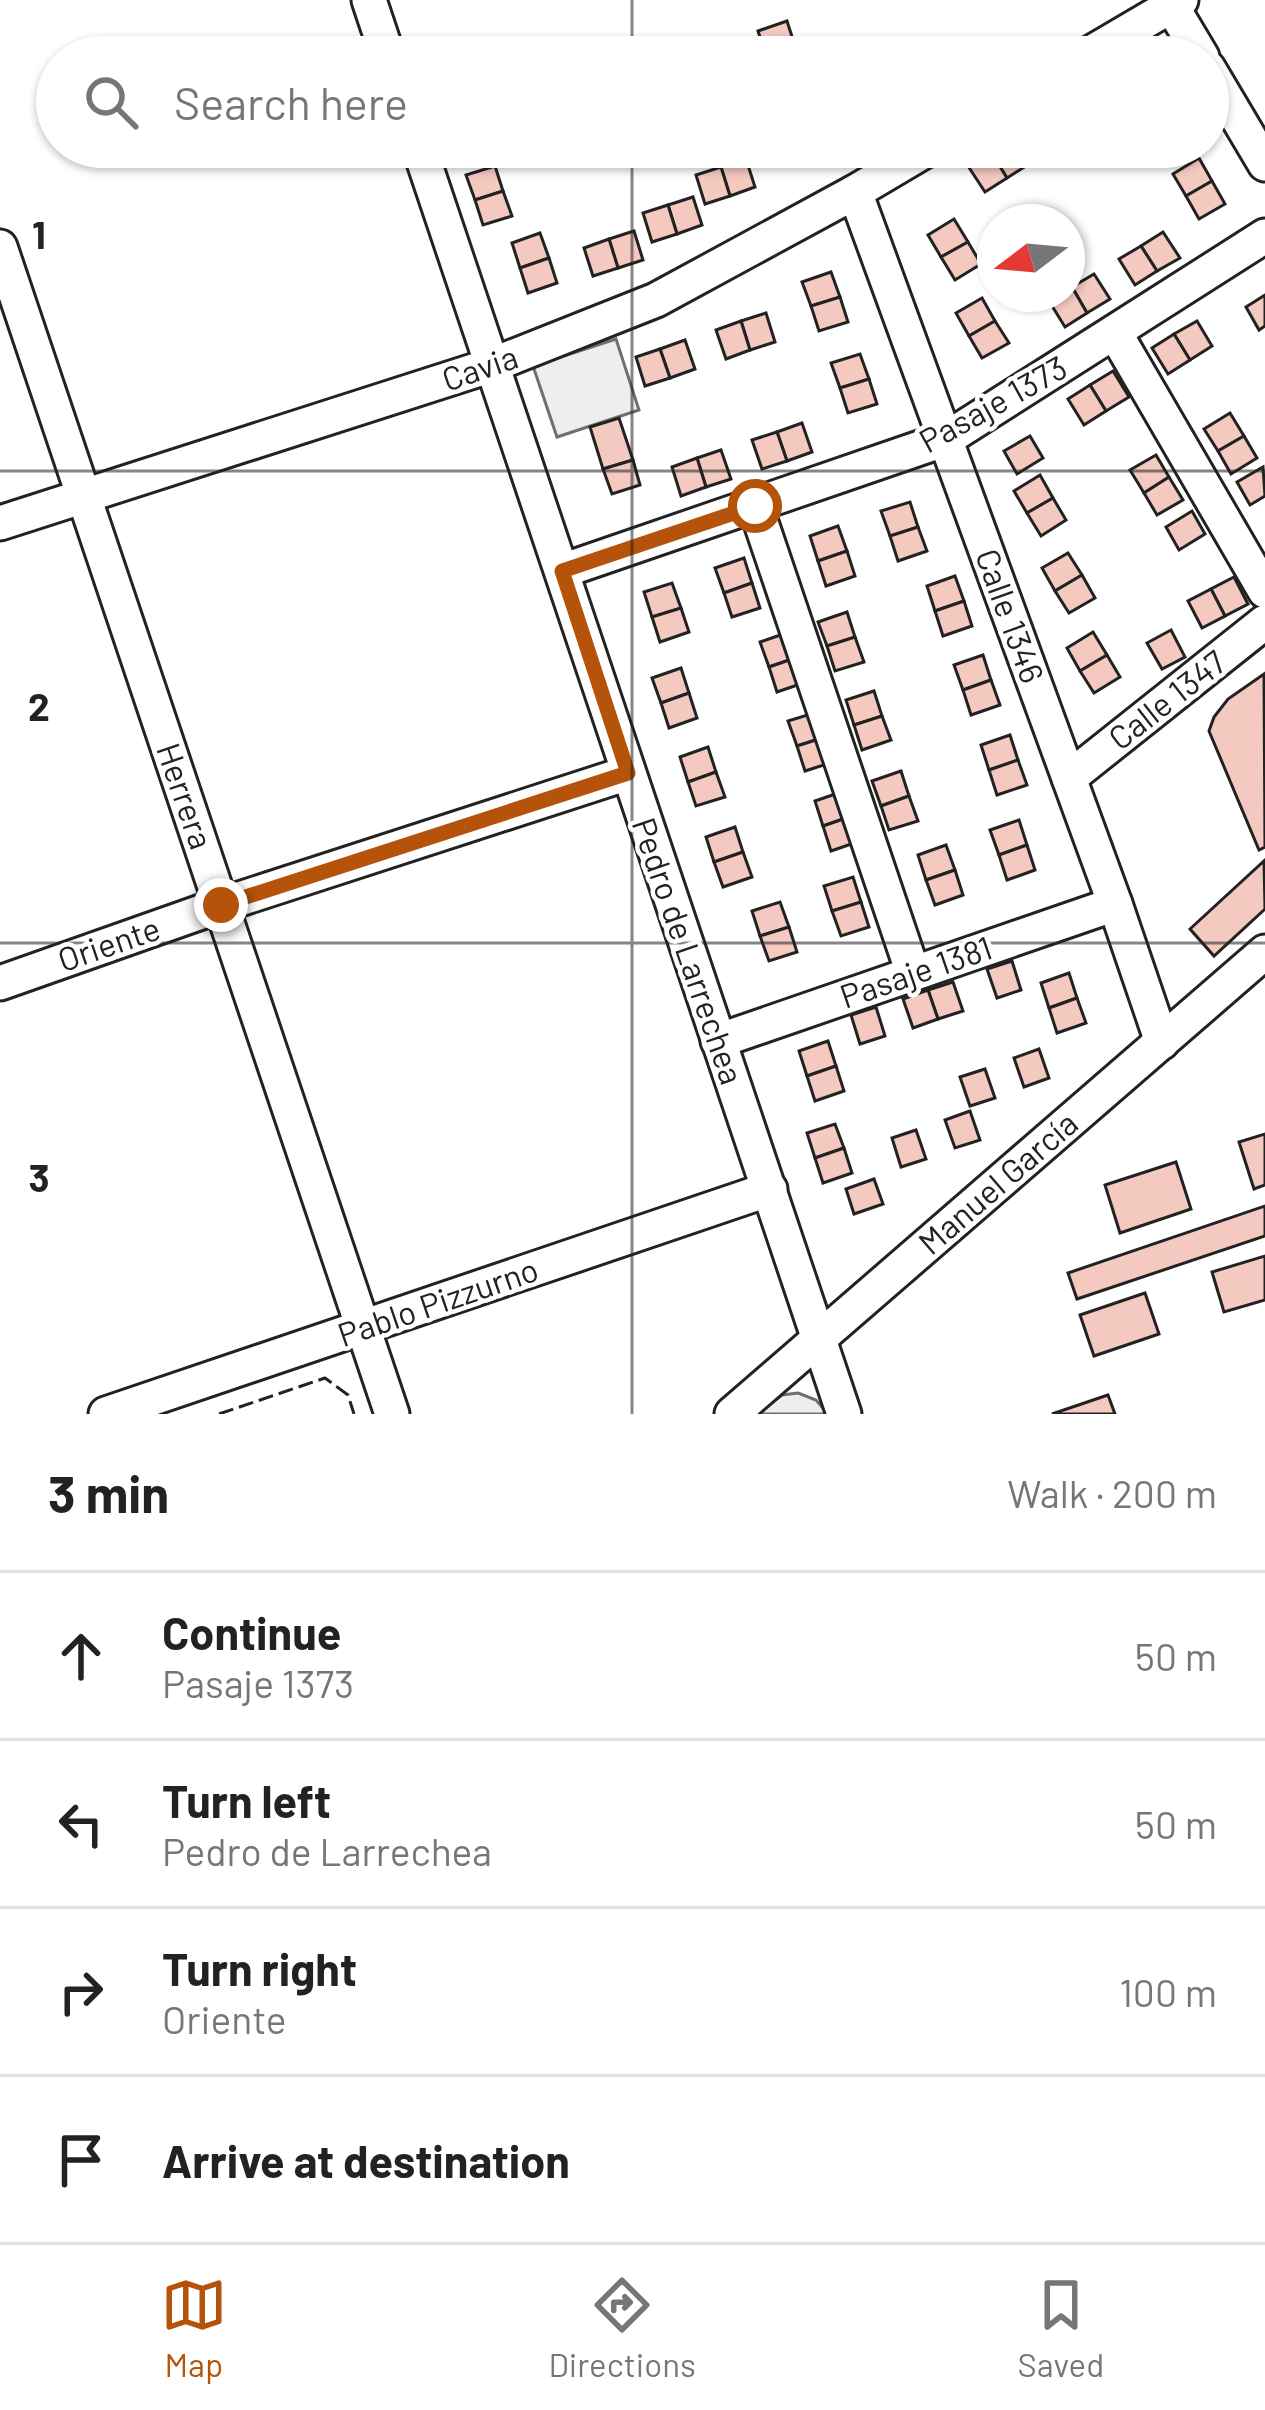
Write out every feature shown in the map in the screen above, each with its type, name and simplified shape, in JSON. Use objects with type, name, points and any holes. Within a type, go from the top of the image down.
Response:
[{"type":"street","points":[[369,0],[381,36]]},
{"type":"street","points":[[1118,36],[1173,2],[1191,36]]},
{"type":"street","points":[[1229,103],[1265,164]]},
{"type":"street","name":"Pedro de Larrechea","points":[[426,168],[844,1414]]},
{"type":"street","name":"Cavia","points":[[0,523],[492,365],[656,300],[896,168]]},
{"type":"street","name":"Calle 1346","points":[[855,192],[1162,1042]]},
{"type":"street","name":"Pasaje 1373","points":[[562,571],[946,439],[1265,236]]},
{"type":"street","name":"Herrera","points":[[0,247],[392,1414]]},
{"type":"street","points":[[1115,333],[1265,591]]},
{"type":"street","points":[[755,506],[913,973]]},
{"type":"street","name":"Calle 1347","points":[[1069,778],[1265,622]]},
{"type":"street","name":"Oriente","points":[[0,982],[628,773]]},
{"type":"street","name":"Pasaje 1381","points":[[718,1041],[1115,904]]},
{"type":"street","name":"Manuel García","points":[[732,1414],[1265,952]]},
{"type":"street","name":"Pablo Pizzurno","points":[[106,1414],[770,1189]]},
{"type":"shaded area","points":[[616,339],[639,410],[557,437],[533,366]]},
{"type":"shaded area","points":[[798,1393],[816,1400],[828,1414],[757,1414],[782,1395]]},
{"type":"building","points":[[787,21],[792,36],[760,36],[758,31]]},
{"type":"building","points":[[496,168],[503,191],[475,200],[466,175]]},
{"type":"building","points":[[721,168],[749,168],[755,187],[730,196]]},
{"type":"building","points":[[721,168],[730,196],[705,204],[696,175]]},
{"type":"building","points":[[969,168],[1001,168],[1007,178],[985,192]]},
{"type":"building","points":[[1001,168],[1023,168],[1007,178]]},
{"type":"building","points":[[1183,168],[1205,168],[1212,181],[1186,196],[1173,174]]},
{"type":"building","points":[[1212,181],[1225,204],[1199,219],[1186,196]]},
{"type":"building","points":[[503,191],[512,216],[483,225],[475,200]]},
{"type":"building","points":[[693,197],[702,225],[677,234],[668,205]]},
{"type":"building","points":[[668,205],[677,234],[652,242],[643,213]]},
{"type":"building","points":[[954,219],[968,242],[941,257],[928,235]]},
{"type":"building","points":[[634,231],[643,260],[618,268],[609,239]]},
{"type":"building","points":[[1163,232],[1180,258],[1157,271],[1141,246]]},
{"type":"building","points":[[540,233],[549,258],[520,268],[512,243]]},
{"type":"building","points":[[609,239],[618,268],[593,276],[584,248]]},
{"type":"building","points":[[968,242],[977,266],[955,280],[941,257]]},
{"type":"building","points":[[1141,246],[1157,271],[1135,285],[1119,259]]},
{"type":"building","points":[[549,258],[557,283],[528,293],[520,268]]},
{"type":"building","points":[[831,272],[840,297],[811,306],[802,282]]},
{"type":"building","points":[[1094,274],[1110,299],[1087,313],[1085,310],[1085,279]]},
{"type":"building","points":[[1265,295],[1265,326],[1259,330],[1246,307]]},
{"type":"building","points":[[840,297],[848,322],[819,331],[811,306]]},
{"type":"building","points":[[977,301],[977,312],[990,312],[995,321],[969,336],[956,313]]},
{"type":"building","points":[[1085,310],[1087,313],[1065,327],[1056,312]]},
{"type":"building","points":[[766,313],[775,342],[750,350],[741,321]]},
{"type":"building","points":[[741,321],[750,350],[726,359],[716,330]]},
{"type":"building","points":[[995,321],[1009,343],[982,358],[969,336]]},
{"type":"building","points":[[1197,321],[1212,346],[1190,360],[1174,334]]},
{"type":"building","points":[[1174,334],[1190,360],[1168,374],[1152,348]]},
{"type":"building","points":[[685,340],[695,369],[670,378],[660,349]]},
{"type":"building","points":[[660,349],[670,378],[645,386],[636,357]]},
{"type":"building","points":[[860,354],[869,379],[840,388],[831,363]]},
{"type":"building","points":[[1113,371],[1129,397],[1106,411],[1090,385]]},
{"type":"building","points":[[869,379],[877,404],[848,413],[840,388]]},
{"type":"building","points":[[1090,385],[1106,411],[1084,425],[1068,399]]},
{"type":"building","points":[[1230,413],[1244,436],[1218,451],[1204,429]]},
{"type":"building","points":[[619,418],[633,460],[603,469],[590,427]]},
{"type":"building","points":[[802,423],[812,452],[787,461],[777,432]]},
{"type":"building","points":[[777,432],[787,461],[762,469],[752,440]]},
{"type":"building","points":[[1030,436],[1043,458],[1017,474],[1004,451]]},
{"type":"building","points":[[1244,436],[1257,458],[1231,474],[1218,451]]},
{"type":"building","points":[[721,450],[731,479],[706,487],[697,458]]},
{"type":"building","points":[[1156,455],[1169,477],[1144,493],[1130,470]]},
{"type":"building","points":[[697,458],[706,487],[681,496],[672,467]]},
{"type":"building","points":[[633,460],[640,485],[612,494],[603,469]]},
{"type":"building","points":[[1263,467],[1265,496],[1250,505],[1237,482]]},
{"type":"building","points":[[1040,475],[1053,498],[1027,513],[1014,491]]},
{"type":"building","points":[[1169,477],[1183,500],[1157,515],[1144,493]]},
{"type":"building","points":[[1053,498],[1066,520],[1041,536],[1027,513]]},
{"type":"building","points":[[910,502],[918,527],[890,536],[881,511]]},
{"type":"building","points":[[1192,511],[1205,534],[1179,550],[1166,527]]},
{"type":"building","points":[[838,526],[847,551],[818,561],[810,536]]},
{"type":"building","points":[[918,527],[927,551],[898,561],[890,536]]},
{"type":"building","points":[[847,551],[855,576],[826,586],[818,561]]},
{"type":"building","points":[[1068,553],[1082,575],[1055,591],[1042,568]]},
{"type":"building","points":[[744,558],[752,583],[724,593],[715,568]]},
{"type":"building","points":[[1082,575],[1095,598],[1069,613],[1055,591]]},
{"type":"building","points":[[955,576],[964,601],[935,611],[927,586]]},
{"type":"building","points":[[1234,577],[1248,604],[1225,616],[1211,589]]},
{"type":"building","points":[[672,583],[681,608],[652,617],[644,592]]},
{"type":"building","points":[[752,583],[760,608],[732,617],[724,593]]},
{"type":"building","points":[[1211,589],[1225,616],[1202,628],[1188,601]]},
{"type":"building","points":[[964,601],[972,626],[943,636],[935,611]]},
{"type":"building","points":[[681,608],[689,632],[660,642],[652,617]]},
{"type":"building","points":[[847,612],[855,637],[827,646],[818,622]]},
{"type":"building","points":[[1171,630],[1185,657],[1162,669],[1147,643]]},
{"type":"building","points":[[789,632],[798,657],[769,667],[760,642]]},
{"type":"building","points":[[1093,632],[1107,655],[1080,671],[1067,648]]},
{"type":"building","points":[[855,637],[864,662],[835,671],[827,646]]},
{"type":"building","points":[[983,655],[991,680],[963,690],[954,665]]},
{"type":"building","points":[[1107,655],[1120,677],[1094,693],[1080,671]]},
{"type":"building","points":[[798,657],[806,682],[777,692],[769,667]]},
{"type":"building","points":[[681,668],[689,693],[661,703],[652,678]]},
{"type":"building","points":[[1264,674],[1265,847],[1259,850],[1209,731],[1228,699]]},
{"type":"building","points":[[991,680],[1000,705],[971,715],[963,690]]},
{"type":"building","points":[[874,691],[882,716],[854,725],[846,700]]},
{"type":"building","points":[[689,693],[697,718],[669,728],[661,703]]},
{"type":"building","points":[[817,712],[825,737],[797,746],[788,721]]},
{"type":"building","points":[[882,716],[891,740],[862,750],[854,725]]},
{"type":"building","points":[[1010,735],[1018,760],[989,770],[981,745]]},
{"type":"building","points":[[825,737],[833,762],[805,771],[797,746]]},
{"type":"building","points":[[708,747],[716,772],[688,782],[680,757]]},
{"type":"building","points":[[1018,760],[1027,785],[997,795],[989,770]]},
{"type":"building","points":[[901,771],[909,796],[881,806],[872,781]]},
{"type":"building","points":[[716,772],[725,797],[696,806],[688,782]]},
{"type":"building","points":[[844,791],[852,816],[823,826],[815,801]]},
{"type":"building","points":[[909,796],[918,821],[889,830],[881,806]]},
{"type":"building","points":[[852,816],[860,841],[831,851],[823,826]]},
{"type":"building","points":[[1019,820],[1027,845],[999,855],[990,830]]},
{"type":"building","points":[[735,827],[743,852],[714,862],[706,837]]},
{"type":"building","points":[[946,845],[955,870],[926,880],[918,855]]},
{"type":"building","points":[[1027,845],[1035,870],[1007,880],[999,855]]},
{"type":"building","points":[[743,852],[752,877],[723,887],[714,862]]},
{"type":"building","points":[[1264,861],[1265,909],[1214,956],[1190,929]]},
{"type":"building","points":[[955,870],[963,895],[935,905],[926,880]]},
{"type":"building","points":[[853,877],[861,902],[832,911],[824,886]]},
{"type":"building","points":[[780,902],[789,927],[760,936],[752,911]]},
{"type":"building","points":[[861,902],[869,927],[841,936],[832,911]]},
{"type":"building","points":[[789,927],[797,952],[769,961],[760,936]]},
{"type":"building","points":[[1012,961],[1021,990],[997,998],[987,969]]},
{"type":"building","points":[[1069,973],[1077,998],[1049,1008],[1041,983]]},
{"type":"building","points":[[953,982],[963,1011],[938,1019],[928,990]]},
{"type":"building","points":[[928,990],[938,1019],[913,1028],[903,999]]},
{"type":"building","points":[[1077,998],[1086,1023],[1057,1033],[1049,1008]]},
{"type":"building","points":[[876,1007],[885,1036],[860,1044],[851,1015]]},
{"type":"building","points":[[828,1041],[836,1066],[807,1076],[799,1051]]},
{"type":"building","points":[[1039,1049],[1049,1078],[1024,1087],[1014,1058]]},
{"type":"building","points":[[836,1066],[844,1091],[815,1101],[807,1076]]},
{"type":"building","points":[[985,1069],[995,1098],[970,1106],[960,1077]]},
{"type":"building","points":[[970,1111],[980,1140],[955,1148],[945,1120]]},
{"type":"building","points":[[835,1124],[844,1148],[815,1158],[807,1133]]},
{"type":"building","points":[[916,1130],[926,1159],[901,1167],[892,1138]]},
{"type":"building","points":[[1265,1134],[1265,1185],[1254,1189],[1239,1142]]},
{"type":"building","points":[[844,1148],[852,1173],[823,1183],[815,1158]]},
{"type":"building","points":[[1176,1162],[1191,1209],[1120,1233],[1105,1185]]},
{"type":"building","points":[[874,1179],[883,1204],[854,1214],[846,1189]]},
{"type":"building","points":[[1265,1206],[1265,1236],[1077,1299],[1068,1273]]},
{"type":"building","points":[[1265,1256],[1265,1300],[1224,1312],[1212,1272]]},
{"type":"building","points":[[1145,1293],[1159,1334],[1094,1356],[1080,1315]]},
{"type":"building","points":[[1108,1395],[1115,1414],[1052,1414]]},
{"type":"fence","points":[[219,1414],[325,1378],[348,1395],[354,1414]]},
{"type":"route","points":[[221,905],[628,773],[562,571],[755,506]]}]
